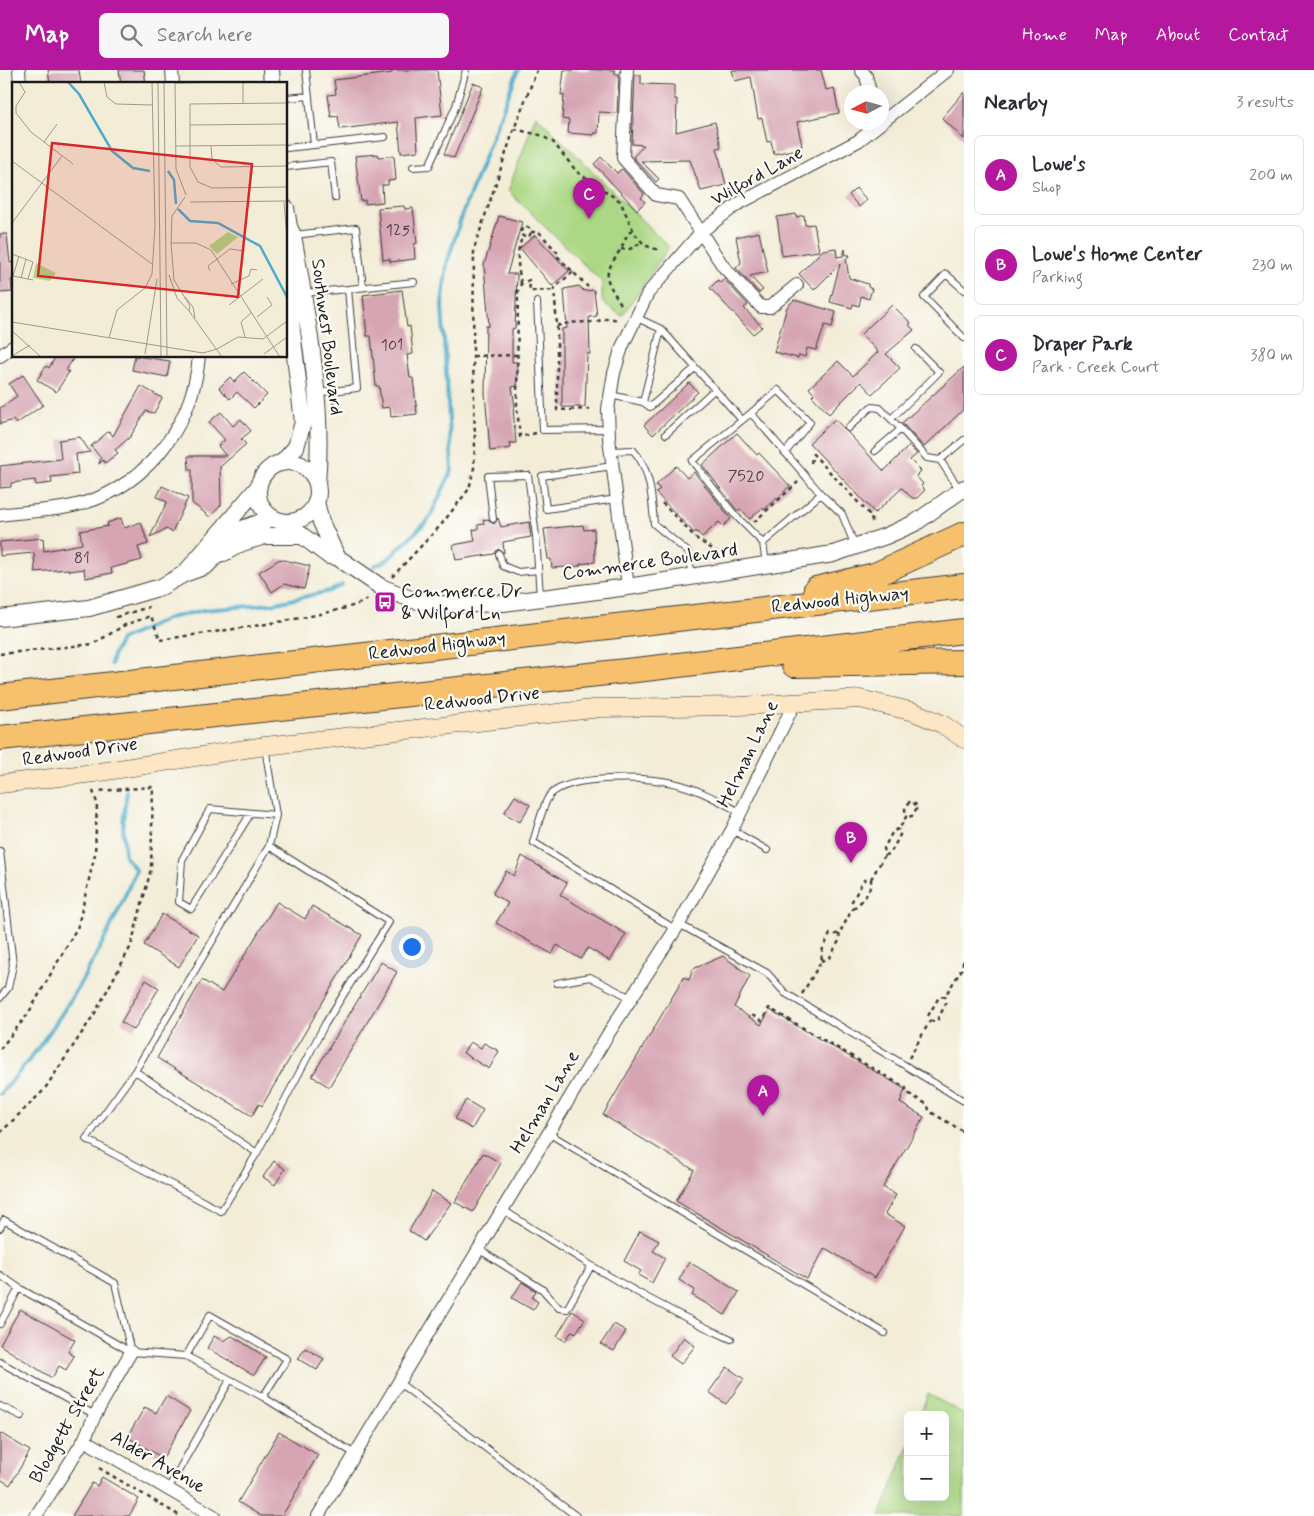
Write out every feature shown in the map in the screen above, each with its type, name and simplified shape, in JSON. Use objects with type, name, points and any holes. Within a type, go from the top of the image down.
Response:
[{"type":"highway","points":[[653,621],[850,582],[898,566],[964,534]]},
{"type":"highway","name":"Redwood Highway","points":[[0,697],[964,586]]},
{"type":"highway","points":[[0,738],[645,669],[964,631]]},
{"type":"highway","points":[[645,669],[964,662]]},
{"type":"main road","name":"Redwood Drive","points":[[0,784],[94,773],[265,746],[600,708],[739,706],[860,699],[887,704],[942,724],[964,739]]},
{"type":"street","points":[[627,70],[623,158],[656,195],[679,199],[724,266],[761,307],[770,307],[797,285]]},
{"type":"street","points":[[861,70],[866,76],[868,85]]},
{"type":"street","name":"Wilford Lane","points":[[889,116],[948,70]]},
{"type":"street","name":"Wilford Lane","points":[[628,587],[608,429],[610,395],[622,347],[635,317],[648,294],[702,231],[738,204],[830,157],[870,130]]},
{"type":"street","name":"Southwest Boulevard","points":[[289,231],[303,293],[316,393],[320,449],[317,484]]},
{"type":"street","name":"Southwest Boulevard","points":[[282,463],[296,446],[303,422],[288,281]]},
{"type":"street","points":[[0,356],[12,347]]},
{"type":"street","points":[[0,515],[70,506],[104,496],[134,478],[152,463],[169,442],[180,422],[196,381],[199,358]]},
{"type":"street","points":[[184,574],[259,486],[269,468],[282,463],[298,463],[306,467],[314,476],[317,484]]},
{"type":"street","name":"Commerce Boulevard","points":[[317,484],[316,502],[321,522],[337,557],[360,575],[390,592],[431,603],[503,602],[540,598],[628,587],[810,559],[855,547],[915,523],[962,489]]},
{"type":"street","name":"Commerce Boulevard","points":[[259,486],[260,502],[263,510],[303,536],[328,556],[337,557]]},
{"type":"street","points":[[0,618],[88,608],[161,587],[184,574],[206,566],[242,529],[278,520],[303,519],[309,515],[316,502]]},
{"type":"street","points":[[216,556],[242,543],[265,536],[303,536]]},
{"type":"street","name":"Helman Lane","points":[[318,1516],[548,1133],[677,926],[732,830],[795,702]]},
{"type":"street","name":"Blodgett Street","points":[[36,1516],[84,1440],[94,1415],[131,1352]]},
{"type":"street","name":"Alder Avenue","points":[[84,1440],[214,1516]]},
{"type":"lane","points":[[306,70],[314,145]]},
{"type":"lane","points":[[413,167],[429,166],[456,106],[466,70]]},
{"type":"lane","points":[[288,98],[309,96]]},
{"type":"lane","points":[[288,148],[385,137]]},
{"type":"lane","points":[[288,167],[331,162],[335,198]]},
{"type":"lane","points":[[289,231],[356,228],[363,287]]},
{"type":"lane","points":[[964,290],[946,274],[924,297],[964,338]]},
{"type":"lane","points":[[303,293],[414,282]]},
{"type":"lane","points":[[316,393],[357,388],[348,289]]},
{"type":"lane","points":[[538,302],[543,430],[608,429]]},
{"type":"lane","points":[[635,317],[661,329],[742,420]]},
{"type":"lane","points":[[642,402],[661,329]]},
{"type":"lane","points":[[891,419],[939,372],[916,349]]},
{"type":"lane","points":[[610,395],[642,402],[650,407],[696,368]]},
{"type":"lane","points":[[666,434],[715,389]]},
{"type":"lane","points":[[766,565],[763,543],[744,524],[692,461],[778,390],[810,422],[786,453]]},
{"type":"lane","points":[[848,428],[871,407],[880,408],[927,458],[940,460],[962,489]]},
{"type":"lane","points":[[751,413],[821,494],[842,514],[855,547]]},
{"type":"lane","points":[[875,451],[901,429]]},
{"type":"lane","points":[[940,460],[964,440]]},
{"type":"lane","points":[[611,451],[633,450],[641,458],[651,491],[654,524],[688,552],[692,577]]},
{"type":"lane","points":[[612,466],[542,476],[546,509],[617,499]]},
{"type":"lane","points":[[493,518],[488,476],[528,475],[540,598]]},
{"type":"lane","points":[[763,543],[821,494]]},
{"type":"lane","points":[[499,554],[503,566],[518,572],[538,570]]},
{"type":"lane","points":[[265,746],[276,815],[269,846],[135,1071],[86,1139],[221,1212],[258,1153],[325,1024],[389,922],[269,846]]},
{"type":"lane","points":[[740,812],[714,798],[674,783],[628,779],[574,782],[560,786],[548,797],[533,842],[677,926],[767,973],[785,993],[964,1100]]},
{"type":"lane","points":[[250,813],[191,909],[179,902],[182,860],[210,809],[276,815]]},
{"type":"lane","points":[[732,830],[767,850]]},
{"type":"lane","points":[[0,851],[13,965],[8,988],[0,998]]},
{"type":"lane","points":[[557,983],[590,977],[631,998]]},
{"type":"lane","points":[[135,1071],[258,1153]]},
{"type":"lane","points":[[548,1133],[885,1333]]},
{"type":"lane","points":[[502,1209],[591,1266],[690,1321],[731,1340]]},
{"type":"lane","points":[[0,1228],[4,1220],[115,1283],[131,1352]]},
{"type":"lane","points":[[478,1249],[542,1289],[559,1308],[567,1309],[591,1266]]},
{"type":"lane","points":[[0,1275],[19,1288],[131,1352],[186,1356],[262,1397],[355,1454]]},
{"type":"lane","points":[[0,1324],[19,1288]]},
{"type":"lane","points":[[186,1356],[210,1315],[287,1360],[262,1397]]},
{"type":"lane","points":[[0,1362],[94,1415]]},
{"type":"lane","points":[[168,1489],[230,1380]]},
{"type":"lane","points":[[398,1382],[576,1516]]},
{"type":"lane","points":[[0,1406],[21,1416]]},
{"type":"path","points":[[389,580],[442,524],[469,489],[474,468],[475,442],[473,356],[474,249],[536,70]]},
{"type":"path","points":[[514,129],[540,135],[553,142],[577,172],[620,201],[633,230],[642,242],[661,251]]},
{"type":"path","points":[[543,430],[533,435],[520,437],[517,407],[518,291],[521,284],[517,257],[518,247],[523,236],[521,232],[524,228],[529,228],[532,232],[540,232],[588,287]]},
{"type":"path","points":[[621,304],[608,283],[607,271],[625,236],[633,230]]},
{"type":"path","points":[[523,236],[529,237],[532,232]]},
{"type":"path","points":[[620,249],[628,250],[642,242]]},
{"type":"path","points":[[521,284],[529,280],[530,291],[554,290],[573,272]]},
{"type":"path","points":[[554,290],[557,326],[557,410],[592,409]]},
{"type":"path","points":[[557,326],[570,321],[597,321],[607,317],[617,320]]},
{"type":"path","points":[[473,356],[518,356]]},
{"type":"path","points":[[811,464],[813,454],[869,514],[875,528]]},
{"type":"path","points":[[744,524],[756,521],[799,480]]},
{"type":"path","points":[[651,491],[697,539],[723,556]]},
{"type":"path","points":[[148,608],[160,640],[311,617],[357,605],[370,597]]},
{"type":"path","points":[[0,654],[93,644],[125,625],[152,617]]},
{"type":"path","points":[[0,1133],[44,1090],[95,1013],[130,946],[151,869],[153,786],[98,791]]},
{"type":"path","points":[[0,1049],[28,1014],[78,926],[95,854],[97,803],[93,791]]},
{"type":"path","points":[[885,855],[890,854],[900,835],[899,829],[906,817],[905,809],[910,801],[918,806],[912,816],[906,817]]},
{"type":"path","points":[[821,961],[830,957],[840,939],[839,934],[853,908],[860,904],[872,885],[871,879],[885,855],[884,848],[893,831],[899,829]]},
{"type":"path","points":[[853,908],[852,902],[864,880],[871,879]]},
{"type":"path","points":[[800,998],[821,961],[821,952],[830,934],[839,934]]},
{"type":"path","points":[[930,1021],[937,1021],[946,1003],[945,996],[963,969],[961,962],[964,957]]},
{"type":"path","points":[[907,1062],[930,1021],[928,1016],[939,997],[945,996]]},
{"type":"path","points":[[752,1015],[762,1021],[769,1008],[906,1088],[906,1092],[928,1106],[929,1111],[964,1132]]},
{"type":"path","points":[[99,1468],[180,1516]]},
{"type":"green space","points":[[536,115],[669,247],[622,316],[602,302],[602,282],[508,191]]},
{"type":"green space","points":[[928,1394],[964,1414],[964,1516],[880,1516],[904,1455],[904,1501],[949,1501],[949,1411],[922,1411]]},
{"type":"building","points":[[48,70],[79,70],[81,82],[50,82]]},
{"type":"building","points":[[119,70],[144,70],[146,82],[121,82]]},
{"type":"building","points":[[392,70],[437,70],[442,115],[416,118],[418,151],[401,153],[398,122],[340,129],[338,116],[331,117],[328,95],[336,94],[334,80],[392,73]]},
{"type":"building","points":[[564,70],[615,70],[615,74],[619,74],[617,113],[599,112],[598,133],[594,133],[594,135],[568,133],[569,120],[562,119],[564,95],[561,95]]},
{"type":"building","points":[[732,70],[821,70],[826,90],[834,88],[839,113],[797,122],[802,146],[797,147],[797,149],[774,154],[771,141],[767,142],[762,118],[758,119],[751,77],[735,81]]},
{"type":"building","points":[[635,75],[641,75],[641,84],[674,85],[674,99],[677,99],[676,132],[715,122],[721,147],[717,148],[726,185],[701,191],[690,160],[641,161],[659,179],[656,182],[633,157],[644,145],[632,144]]},
{"type":"building","points":[[473,83],[483,87],[454,158],[444,154]]},
{"type":"building","points":[[964,92],[964,139],[942,118]]},
{"type":"building","points":[[378,154],[378,157],[394,156],[396,180],[388,181],[388,185],[382,185],[383,202],[365,204],[365,200],[361,201],[355,156]]},
{"type":"building","points":[[601,157],[617,173],[622,169],[644,194],[641,198],[645,202],[637,210],[594,164]]},
{"type":"building","points":[[856,188],[867,200],[859,207],[849,195]]},
{"type":"building","points":[[404,206],[405,209],[413,208],[417,243],[414,244],[415,259],[390,262],[390,259],[383,260],[378,208]]},
{"type":"building","points":[[796,214],[796,217],[804,215],[805,225],[814,224],[819,251],[782,256],[777,217]]},
{"type":"building","points":[[499,216],[522,222],[507,274],[517,274],[515,328],[512,329],[512,362],[517,362],[517,386],[512,387],[515,407],[513,408],[516,443],[510,443],[511,448],[490,451],[485,393],[486,326],[489,326],[484,265]]},
{"type":"building","points":[[759,232],[768,272],[750,276],[763,290],[759,293],[736,268],[741,263],[736,237]]},
{"type":"building","points":[[0,234],[7,234],[10,263],[12,262],[12,292],[0,293]]},
{"type":"building","points":[[535,235],[569,271],[552,286],[520,248]]},
{"type":"building","points":[[836,248],[837,257],[843,256],[845,249],[846,255],[850,255],[846,259],[849,278],[868,284],[868,287],[872,289],[869,299],[861,296],[859,306],[853,304],[852,308],[830,302],[840,264],[814,290],[799,274],[823,250]]},
{"type":"building","points":[[724,279],[748,305],[744,308],[762,327],[753,334],[710,288],[718,280],[720,283]]},
{"type":"building","points":[[579,286],[584,291],[594,290],[597,316],[589,317],[590,354],[587,354],[585,407],[562,407],[562,329],[567,328],[564,289]]},
{"type":"building","points":[[402,290],[407,327],[410,326],[413,354],[407,355],[410,378],[413,378],[417,414],[391,417],[390,407],[382,408],[379,386],[376,386],[371,336],[367,336],[363,295]]},
{"type":"building","points":[[794,300],[836,312],[832,327],[825,325],[816,350],[807,348],[805,357],[799,355],[798,358],[774,352],[787,307]]},
{"type":"building","points":[[892,305],[911,323],[909,325],[914,330],[886,354],[900,368],[872,394],[861,382],[829,414],[812,396],[814,394],[809,388],[838,361],[853,376],[878,352],[861,334]]},
{"type":"building","points":[[55,358],[74,358],[66,370],[69,372],[56,392],[37,380],[46,366],[49,368]]},
{"type":"building","points":[[135,358],[170,361],[167,377],[132,370]]},
{"type":"building","points":[[964,367],[964,409],[924,447],[902,423]]},
{"type":"building","points":[[244,372],[267,395],[254,408],[237,392],[230,399],[219,388],[230,377],[234,382]]},
{"type":"building","points":[[23,375],[43,405],[16,424],[13,420],[0,424],[0,408],[17,396],[9,384]]},
{"type":"building","points":[[689,383],[698,392],[653,435],[644,425]]},
{"type":"building","points":[[141,386],[162,398],[154,413],[146,411],[130,437],[115,450],[118,453],[105,463],[103,460],[99,464],[101,458],[91,446],[109,431],[113,436]]},
{"type":"building","points":[[221,412],[233,426],[241,419],[251,431],[241,439],[246,444],[220,467],[221,505],[210,517],[192,503],[192,470],[189,470],[188,456],[226,456],[218,446],[225,440],[209,422]]},
{"type":"building","points":[[835,419],[884,471],[909,446],[917,454],[910,460],[921,471],[916,476],[923,484],[921,486],[925,490],[917,498],[912,498],[902,488],[875,513],[809,443]]},
{"type":"building","points":[[737,433],[790,486],[764,510],[762,508],[750,519],[741,509],[738,511],[702,465]]},
{"type":"building","points":[[80,437],[90,452],[76,454],[78,474],[51,477],[52,483],[36,485],[35,480],[11,483],[11,487],[0,488],[0,466],[61,459],[59,440]]},
{"type":"building","points":[[676,466],[687,478],[694,472],[731,519],[723,526],[719,522],[702,537],[696,531],[694,533],[656,493],[660,489],[656,485]]},
{"type":"building","points":[[162,486],[188,498],[172,532],[166,529],[150,537],[167,502],[157,497]]},
{"type":"building","points":[[121,518],[124,528],[141,522],[148,544],[138,547],[142,560],[111,568],[112,573],[85,578],[84,569],[35,572],[34,553],[0,556],[0,542],[43,538],[44,551],[82,544],[80,531],[108,526],[107,523]]},
{"type":"building","points":[[498,518],[501,527],[529,522],[531,537],[503,542],[504,553],[498,549],[494,554],[456,560],[453,545],[475,541],[473,530],[478,529],[478,525],[484,524],[483,520],[488,519],[494,524]]},
{"type":"building","points":[[583,525],[584,530],[594,529],[595,562],[580,564],[580,566],[552,568],[551,559],[548,559],[544,529]]},
{"type":"building","points":[[280,559],[310,566],[304,589],[284,584],[272,592],[259,572]]},
{"type":"building","points":[[515,796],[530,805],[520,822],[504,813]]},
{"type":"building","points":[[522,856],[567,883],[560,895],[626,934],[610,961],[588,948],[581,959],[557,945],[552,954],[496,923],[508,903],[493,894],[494,891],[506,871],[514,876]]},
{"type":"building","points":[[277,902],[305,919],[312,906],[362,935],[262,1106],[259,1104],[252,1116],[157,1058],[202,980],[222,992]]},
{"type":"building","points":[[162,914],[198,935],[179,967],[144,945]]},
{"type":"building","points":[[723,956],[750,976],[734,1007],[761,1025],[770,1010],[905,1089],[900,1103],[924,1117],[883,1187],[896,1195],[885,1214],[905,1226],[875,1278],[825,1248],[807,1279],[676,1201],[694,1170],[603,1115],[684,977],[689,980],[693,969]]},
{"type":"building","points":[[381,962],[397,972],[329,1087],[312,1076]]},
{"type":"building","points":[[146,980],[159,988],[134,1030],[121,1022]]},
{"type":"building","points":[[470,1042],[481,1048],[484,1043],[499,1051],[489,1069],[463,1053]]},
{"type":"building","points":[[466,1100],[483,1110],[472,1129],[455,1119]]},
{"type":"building","points":[[483,1153],[501,1163],[473,1212],[455,1202]]},
{"type":"building","points":[[274,1161],[285,1169],[275,1185],[263,1177]]},
{"type":"building","points":[[432,1191],[451,1203],[424,1241],[409,1231]]},
{"type":"building","points":[[640,1231],[659,1241],[653,1251],[665,1258],[652,1283],[638,1275],[641,1271],[624,1261]]},
{"type":"building","points":[[689,1262],[739,1292],[725,1315],[692,1295],[695,1290],[679,1280]]},
{"type":"building","points":[[522,1282],[536,1291],[532,1298],[538,1302],[533,1310],[512,1298]]},
{"type":"building","points":[[20,1309],[75,1340],[68,1352],[74,1356],[66,1370],[59,1366],[52,1378],[0,1345]]},
{"type":"building","points":[[572,1311],[585,1319],[576,1333],[572,1331],[565,1341],[557,1336]]},
{"type":"building","points":[[614,1324],[626,1331],[614,1351],[601,1344]]},
{"type":"building","points":[[214,1336],[223,1341],[232,1336],[266,1357],[254,1375],[207,1348]]},
{"type":"building","points":[[684,1337],[695,1346],[681,1364],[670,1356]]},
{"type":"building","points":[[305,1348],[324,1359],[317,1370],[298,1359]]},
{"type":"building","points":[[727,1367],[744,1379],[726,1404],[709,1392]]},
{"type":"building","points":[[166,1396],[190,1411],[163,1458],[127,1437],[145,1407],[156,1413]]},
{"type":"building","points":[[279,1432],[318,1455],[282,1516],[261,1516],[238,1502]]},
{"type":"building","points":[[0,1433],[30,1451],[10,1485],[0,1479]]},
{"type":"building","points":[[102,1477],[139,1499],[129,1516],[72,1516],[92,1483],[97,1486]]},
{"type":"waterway","points":[[374,566],[387,560],[429,519],[452,470],[442,306],[447,263],[462,215],[518,70]]},
{"type":"waterway","points":[[111,664],[113,655],[121,640],[169,618],[204,610],[272,604],[330,591],[342,585]]},
{"type":"waterway","points":[[0,1094],[41,1044],[78,988],[109,929],[136,870],[125,856],[123,822],[127,791]]},
{"type":"place","name":"Draper Park","points":[[589,219]]},
{"type":"place","name":"Commerce Dr & Wilford Ln","points":[[385,602]]},
{"type":"place","name":"Lowe's Home Center","points":[[851,863]]},
{"type":"place","name":"Lowe's","points":[[763,1116]]}]
